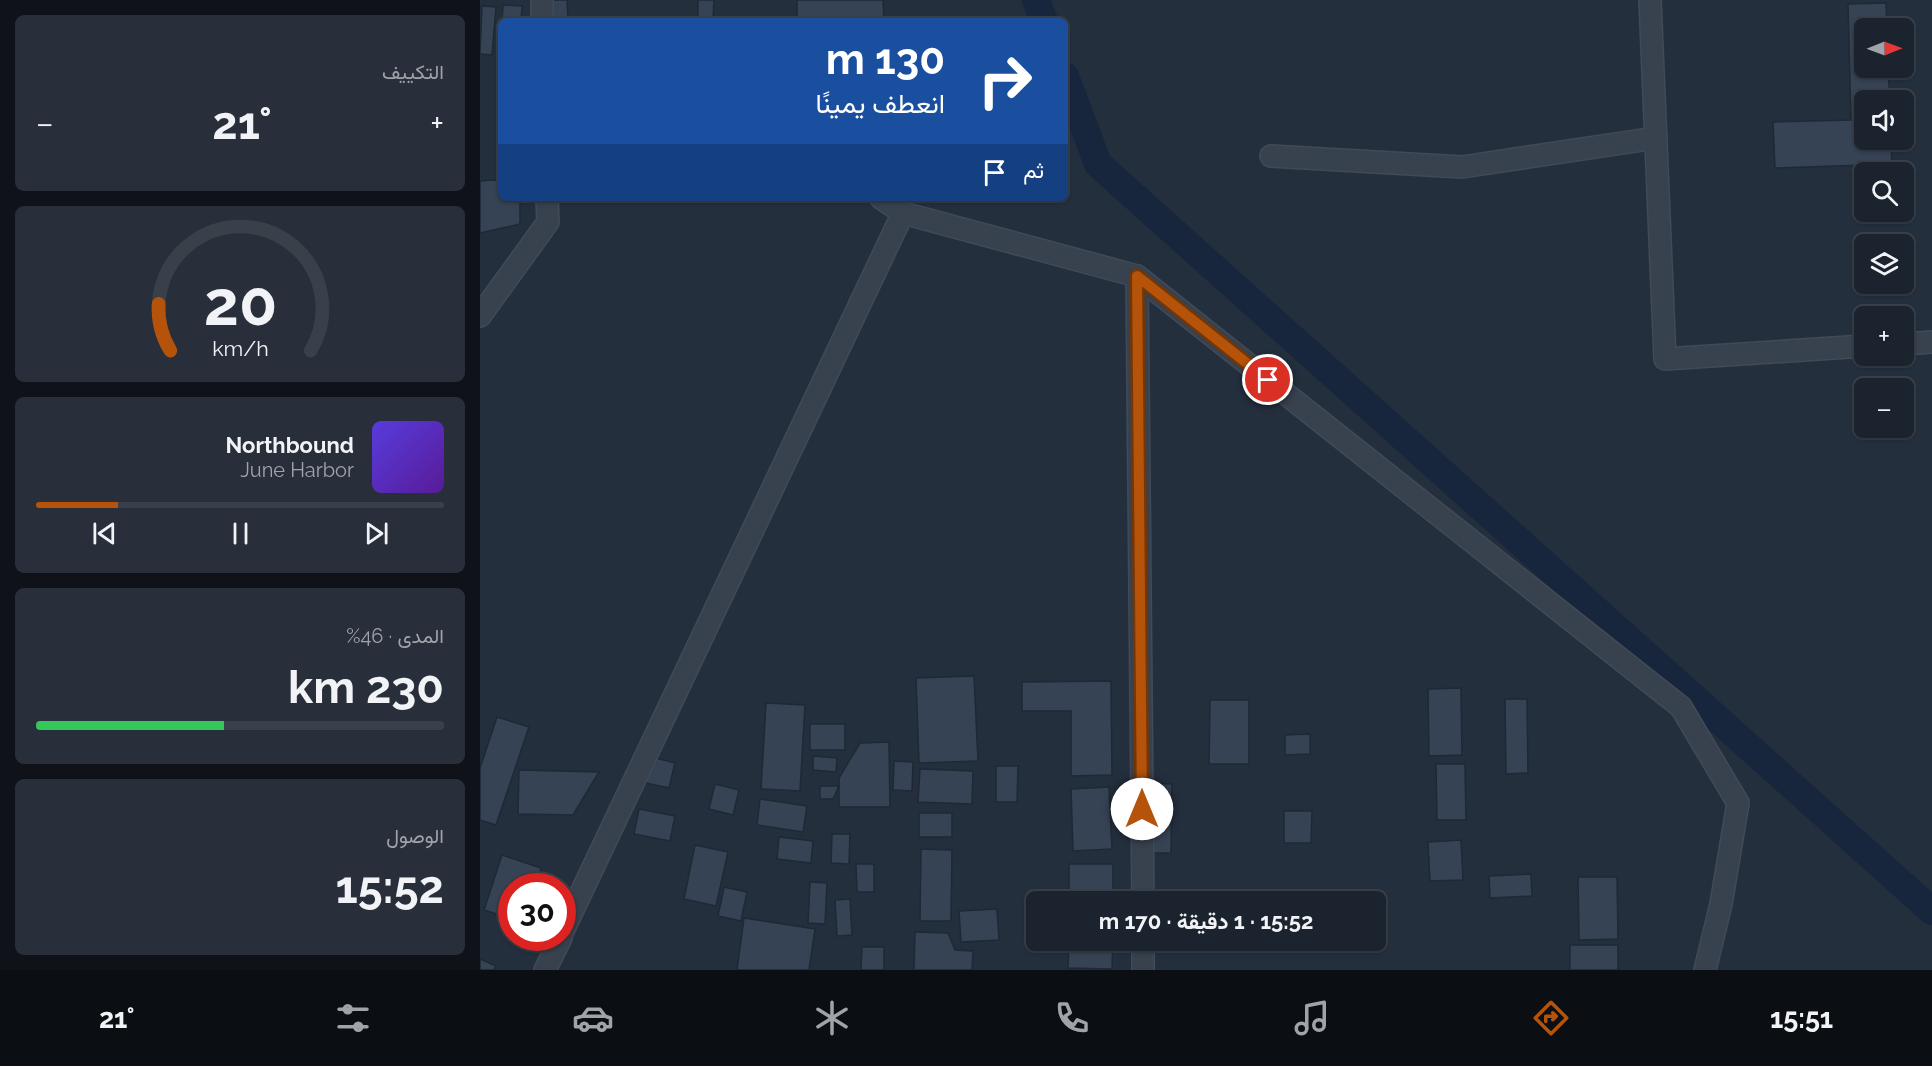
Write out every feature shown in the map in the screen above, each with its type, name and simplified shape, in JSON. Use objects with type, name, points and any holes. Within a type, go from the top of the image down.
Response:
[{"type":"street","points":[[542,0],[542,18]]},
{"type":"street","points":[[1650,0],[1665,359],[1854,347]]},
{"type":"street","points":[[1271,156],[1462,167],[1656,138]]},
{"type":"street","points":[[481,313],[548,222],[547,201]]},
{"type":"street","points":[[885,201],[903,213],[1137,276],[1681,707],[1738,803],[1721,904],[1705,970]]},
{"type":"street","points":[[576,905],[903,213]]},
{"type":"street","points":[[1137,276],[1143,891]]},
{"type":"street","points":[[1914,343],[1932,342]]},
{"type":"street","points":[[545,970],[554,951]]},
{"type":"street","points":[[1143,951],[1143,970]]},
{"type":"building","points":[[545,0],[567,0],[568,18],[546,18]]},
{"type":"building","points":[[698,0],[714,0],[713,18],[698,18]]},
{"type":"building","points":[[797,0],[883,0],[884,18],[797,18]]},
{"type":"building","points":[[1886,3],[1887,18],[1854,18],[1854,78],[1889,78],[1889,90],[1854,90],[1854,150],[1891,150],[1892,162],[1854,162],[1854,165],[1775,168],[1773,122],[1851,120],[1848,4]]},
{"type":"building","points":[[503,5],[522,6],[521,18],[502,18]]},
{"type":"building","points":[[482,6],[496,7],[492,55],[480,54]]},
{"type":"building","points":[[480,181],[498,181],[498,201],[520,201],[520,224],[480,233]]},
{"type":"building","points":[[974,676],[978,761],[919,763],[916,678]]},
{"type":"building","points":[[1111,681],[1112,775],[1071,776],[1071,711],[1022,711],[1022,682]]},
{"type":"building","points":[[1461,688],[1462,755],[1429,756],[1428,689]]},
{"type":"building","points":[[1505,699],[1527,699],[1528,773],[1506,774]]},
{"type":"building","points":[[1210,700],[1249,700],[1249,764],[1209,764]]},
{"type":"building","points":[[766,703],[805,705],[800,791],[761,789]]},
{"type":"building","points":[[497,717],[529,727],[496,825],[480,820],[480,768]]},
{"type":"building","points":[[810,724],[845,724],[845,750],[810,750]]},
{"type":"building","points":[[1310,734],[1310,754],[1285,755],[1285,735]]},
{"type":"building","points":[[889,742],[890,807],[839,807],[839,778],[860,743]]},
{"type":"building","points":[[813,756],[837,758],[836,772],[813,770]]},
{"type":"building","points":[[652,757],[675,763],[669,788],[646,783]]},
{"type":"building","points":[[894,761],[913,762],[912,791],[893,790]]},
{"type":"building","points":[[1436,764],[1465,764],[1466,820],[1437,820]]},
{"type":"building","points":[[996,766],[1018,766],[1017,802],[996,802]]},
{"type":"building","points":[[920,769],[973,771],[972,804],[918,802]]},
{"type":"building","points":[[519,770],[599,772],[573,815],[518,814]]},
{"type":"building","points":[[1148,783],[1172,784],[1171,853],[1147,853]]},
{"type":"building","points":[[715,784],[739,790],[733,815],[709,809]]},
{"type":"building","points":[[820,786],[839,786],[833,799],[820,799]]},
{"type":"building","points":[[1109,787],[1112,849],[1073,851],[1071,789]]},
{"type":"building","points":[[760,799],[807,806],[803,832],[757,825]]},
{"type":"building","points":[[639,809],[675,816],[670,841],[634,834]]},
{"type":"building","points":[[1284,811],[1312,811],[1311,843],[1284,843]]},
{"type":"building","points":[[919,813],[952,813],[952,837],[919,837]]},
{"type":"building","points":[[832,834],[850,834],[849,864],[831,863]]},
{"type":"building","points":[[779,837],[813,841],[811,863],[777,859]]},
{"type":"building","points":[[1461,840],[1463,880],[1430,881],[1428,842]]},
{"type":"building","points":[[695,845],[728,852],[716,906],[684,899]]},
{"type":"building","points":[[921,849],[952,850],[951,921],[920,921]]},
{"type":"building","points":[[502,855],[541,868],[540,873],[498,873],[498,914],[484,910]]},
{"type":"building","points":[[856,864],[874,864],[874,892],[857,892]]},
{"type":"building","points":[[1069,864],[1113,864],[1113,891],[1069,891]]},
{"type":"building","points":[[1531,874],[1532,896],[1490,898],[1489,876]]},
{"type":"building","points":[[1578,877],[1617,877],[1618,939],[1579,940]]},
{"type":"building","points":[[810,882],[827,883],[825,924],[808,923]]},
{"type":"building","points":[[724,887],[747,892],[741,921],[718,916]]},
{"type":"building","points":[[850,899],[852,935],[837,936],[835,900]]},
{"type":"building","points":[[997,909],[999,940],[961,942],[959,911]]},
{"type":"building","points":[[744,918],[815,929],[809,970],[737,970]]},
{"type":"building","points":[[915,932],[948,933],[955,950],[973,951],[972,970],[914,970]]},
{"type":"building","points":[[1570,945],[1618,945],[1618,970],[1570,970]]},
{"type":"building","points":[[862,947],[884,947],[884,970],[861,970]]},
{"type":"building","points":[[1069,951],[1113,951],[1112,969],[1068,968]]},
{"type":"building","points":[[480,959],[496,966],[494,970],[480,970]]},
{"type":"waterway","points":[[1036,0],[1043,18]]},
{"type":"waterway","points":[[1068,84],[1098,164],[1932,911]]},
{"type":"route","points":[[1142,809],[1137,276],[1268,380]]}]
